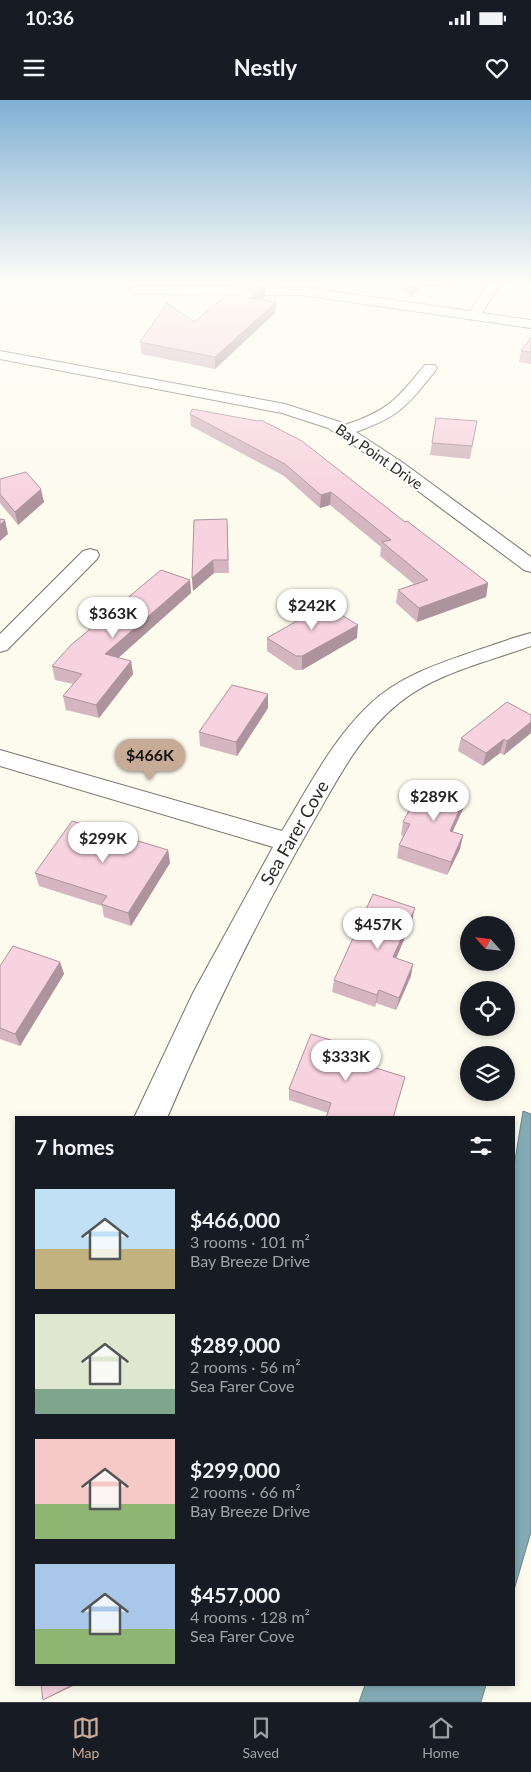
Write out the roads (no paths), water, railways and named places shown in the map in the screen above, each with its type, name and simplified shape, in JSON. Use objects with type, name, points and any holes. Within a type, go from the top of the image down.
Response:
[{"type":"street","name":"Bay Point Drive","points":[[4,356],[285,409],[308,416],[344,431],[531,566]]},
{"type":"street","points":[[344,431],[367,423],[392,410],[401,403],[430,368]]},
{"type":"street","points":[[0,646],[90,555]]},
{"type":"street","name":"Sea Farer Cove","points":[[151,1116],[230,947],[288,842],[352,735],[369,715],[394,695],[428,677],[531,639]]},
{"type":"street","points":[[0,758],[288,842]]},
{"type":"water","points":[[523,1111],[531,1114],[531,1532],[515,1587],[515,1160]]},
{"type":"water","points":[[365,1686],[486,1686],[481,1702],[359,1702]]}]
